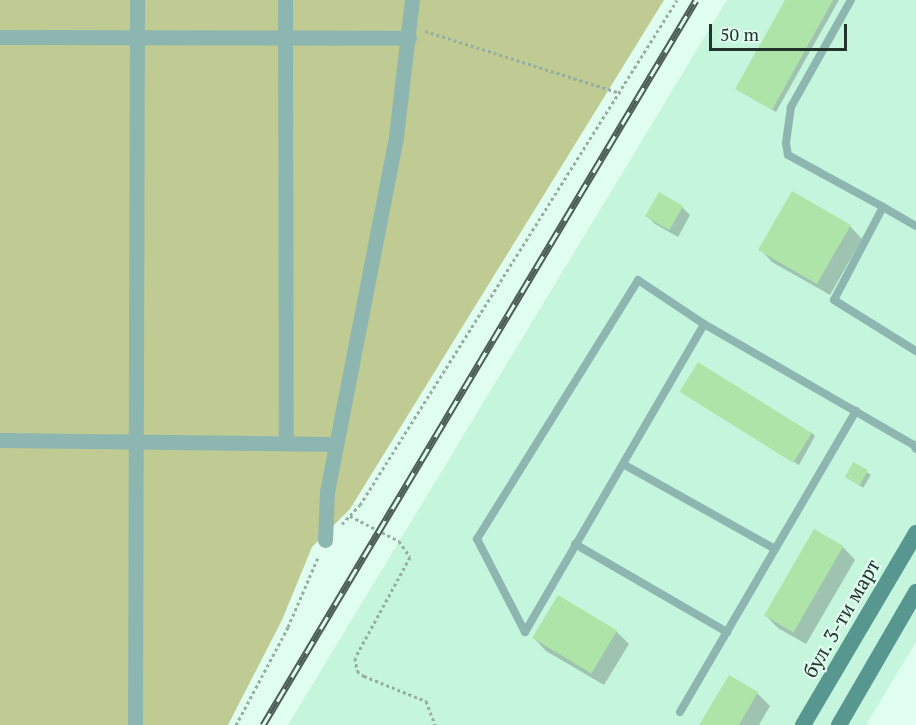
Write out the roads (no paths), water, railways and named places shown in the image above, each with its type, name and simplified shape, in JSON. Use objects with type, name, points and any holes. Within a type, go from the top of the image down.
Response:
[{"type":"main road","name":"бул. 3-ти март","points":[[803,725],[916,532]]},
{"type":"main road","points":[[839,725],[916,592]]},
{"type":"street","points":[[135,725],[137,0]]},
{"type":"street","points":[[285,0],[286,442]]},
{"type":"street","points":[[326,540],[327,492],[396,136],[412,0]]},
{"type":"street","points":[[0,37],[285,38],[410,32]]},
{"type":"street","points":[[0,440],[336,444]]},
{"type":"lane","points":[[851,0],[791,107],[786,143],[788,155],[916,226]]},
{"type":"lane","points":[[883,207],[834,300],[916,351]]},
{"type":"lane","points":[[704,324],[525,632],[477,539],[638,280],[704,324],[915,446]]},
{"type":"lane","points":[[680,712],[856,411]]},
{"type":"lane","points":[[623,464],[775,549]]},
{"type":"lane","points":[[575,544],[727,632]]},
{"type":"railway","points":[[263,725],[696,0]]}]
